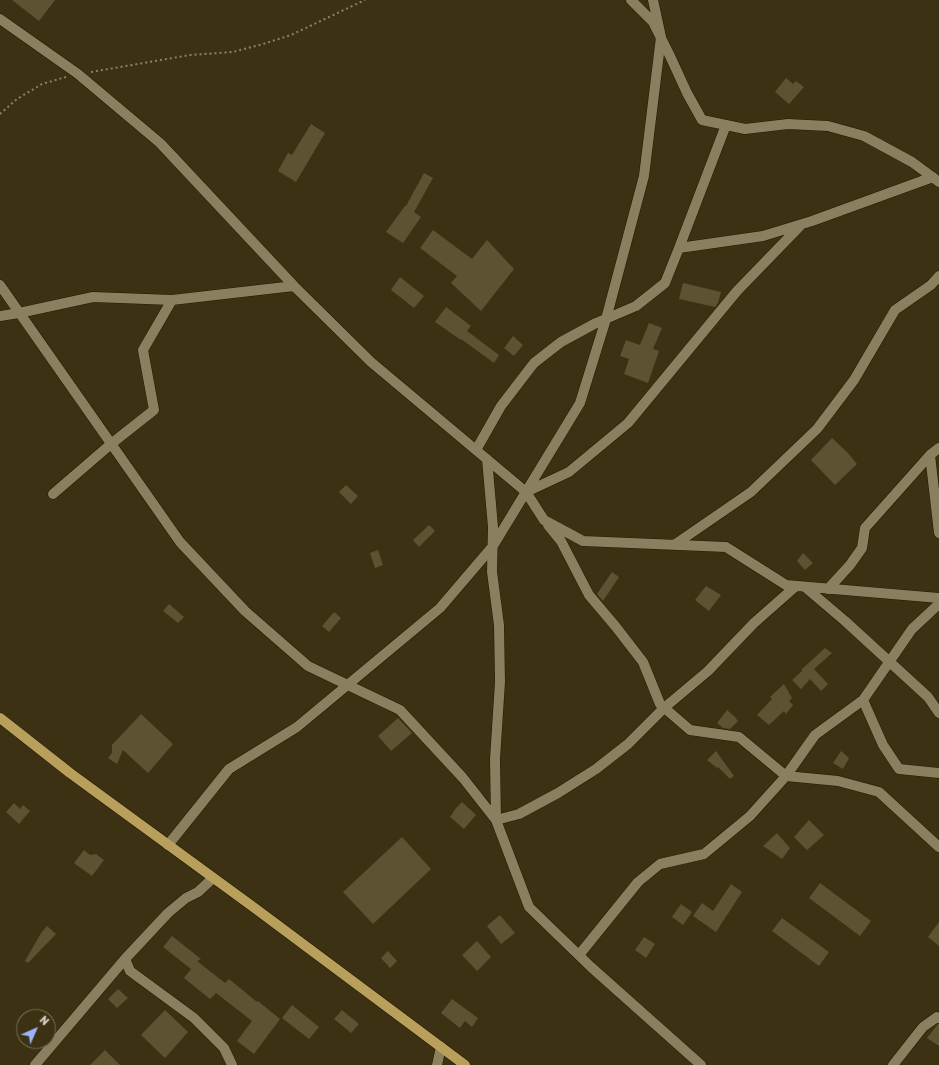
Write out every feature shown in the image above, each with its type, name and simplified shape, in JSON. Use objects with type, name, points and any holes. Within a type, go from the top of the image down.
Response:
[{"type":"main road","points":[[0,718],[70,773],[288,932],[465,1065]]},
{"type":"street","points":[[631,0],[653,22],[687,93],[702,120],[745,128],[788,124],[828,126],[864,136],[912,162],[936,179]]},
{"type":"street","points":[[168,845],[229,769],[297,727],[440,608],[493,546],[580,403],[606,319],[644,176],[661,37],[653,0]]},
{"type":"street","points":[[0,19],[78,74],[160,143],[294,286],[371,362],[526,492],[544,520],[561,541],[588,595],[616,627],[643,662],[660,704],[664,708],[690,730],[739,737],[786,776],[838,781],[879,792],[939,847]]},
{"type":"street","points":[[476,450],[501,406],[534,363],[561,342],[606,319],[636,306],[665,283],[726,125]]},
{"type":"street","points":[[679,248],[763,236],[936,179]]},
{"type":"street","points":[[526,492],[569,472],[628,423],[737,291],[801,224]]},
{"type":"street","points":[[674,545],[751,492],[817,429],[854,380],[895,310],[931,285],[939,276]]},
{"type":"street","points":[[0,286],[180,542],[245,611],[308,666],[400,710],[463,778],[496,820],[529,907],[579,955],[701,1065]]},
{"type":"street","points":[[0,316],[93,297],[172,300],[294,286]]},
{"type":"street","points":[[53,494],[111,444],[154,410],[143,350],[172,300]]},
{"type":"street","points":[[828,589],[850,565],[862,548],[865,528],[930,455],[939,448]]},
{"type":"street","points":[[930,455],[939,533]]},
{"type":"street","points":[[487,459],[493,527],[492,572],[499,625],[500,682],[495,759],[496,820]]},
{"type":"street","points":[[544,520],[584,541],[726,547],[786,585],[939,598]]},
{"type":"street","points":[[496,820],[519,814],[558,793],[596,769],[628,744],[664,708],[708,671],[754,623],[800,586]]},
{"type":"street","points":[[800,586],[845,621],[928,697],[939,712]]},
{"type":"street","points":[[579,955],[638,882],[660,864],[704,854],[750,816],[786,776],[815,735],[863,700],[912,629],[939,604]]},
{"type":"street","points":[[863,700],[883,745],[899,769],[939,773]]},
{"type":"street","points":[[35,1065],[125,959],[168,913],[186,898],[198,892],[213,878]]},
{"type":"street","points":[[125,959],[130,971],[194,1018],[224,1048],[232,1065]]},
{"type":"street","points":[[893,1065],[923,1027],[937,1017],[939,1018]]},
{"type":"street","points":[[437,1065],[441,1047]]},
{"type":"path","points":[[0,114],[17,99],[42,84],[78,74],[190,55],[233,52],[291,35],[365,0]]},
{"type":"building","points":[[12,0],[55,0],[39,21]]},
{"type":"building","points":[[786,78],[793,84],[796,81],[804,87],[789,104],[775,92]]},
{"type":"building","points":[[311,124],[325,133],[296,182],[278,171],[288,153],[292,155]]},
{"type":"building","points":[[424,173],[433,178],[414,212],[421,217],[403,243],[386,232],[406,206]]},
{"type":"building","points":[[433,230],[472,259],[487,240],[514,269],[481,311],[451,283],[457,276],[420,248]]},
{"type":"building","points":[[400,277],[424,296],[414,308],[391,290]]},
{"type":"building","points":[[683,283],[721,292],[718,303],[715,307],[679,299]]},
{"type":"building","points":[[446,307],[471,326],[467,331],[499,355],[494,363],[435,322]]},
{"type":"building","points":[[649,323],[662,328],[653,349],[659,351],[648,383],[624,374],[629,359],[620,356],[626,340],[640,345]]},
{"type":"building","points":[[513,336],[523,345],[514,356],[504,348]]},
{"type":"building","points":[[832,438],[857,464],[835,485],[811,460]]},
{"type":"building","points":[[346,485],[358,496],[351,504],[339,492]]},
{"type":"building","points":[[429,525],[435,531],[419,547],[413,540]]},
{"type":"building","points":[[378,550],[383,565],[375,568],[370,553]]},
{"type":"building","points":[[803,553],[813,563],[805,570],[797,561]]},
{"type":"building","points":[[612,572],[619,577],[603,601],[597,594]]},
{"type":"building","points":[[706,586],[721,595],[709,611],[695,600]]},
{"type":"building","points":[[169,604],[184,617],[178,623],[163,611]]},
{"type":"building","points":[[334,612],[341,618],[329,632],[322,626]]},
{"type":"building","points":[[825,648],[832,653],[814,669],[828,684],[821,691],[810,679],[801,689],[792,680]]},
{"type":"building","points":[[784,684],[792,698],[789,701],[793,705],[786,714],[784,711],[769,725],[757,715],[772,699],[770,697]]},
{"type":"building","points":[[727,710],[738,721],[730,729],[723,728],[717,723]]},
{"type":"building","points":[[141,714],[173,744],[148,773],[123,750],[117,764],[108,758],[112,753],[112,745]]},
{"type":"building","points":[[398,718],[412,733],[391,751],[378,736]]},
{"type":"building","points":[[716,751],[734,776],[730,779],[718,767],[717,768],[707,760]]},
{"type":"building","points":[[841,751],[849,758],[843,769],[833,763]]},
{"type":"building","points":[[462,802],[476,815],[464,829],[450,817]]},
{"type":"building","points":[[14,803],[20,809],[23,805],[30,811],[19,824],[6,812]]},
{"type":"building","points":[[809,820],[824,835],[807,850],[794,837]]},
{"type":"building","points":[[777,833],[790,848],[782,859],[763,846]]},
{"type":"building","points":[[402,837],[431,869],[373,924],[343,892]]},
{"type":"building","points":[[84,850],[90,855],[96,854],[104,860],[92,876],[74,863]]},
{"type":"building","points":[[820,883],[871,921],[860,936],[809,898]]},
{"type":"building","points":[[731,884],[742,892],[716,932],[693,916],[702,903],[713,911]]},
{"type":"building","points":[[681,904],[692,912],[683,925],[672,917]]},
{"type":"building","points":[[500,915],[515,933],[501,944],[487,926]]},
{"type":"building","points":[[782,918],[829,952],[819,966],[772,931]]},
{"type":"building","points":[[939,922],[939,946],[928,937]]},
{"type":"building","points":[[47,926],[56,934],[28,963],[25,961],[41,933]]},
{"type":"building","points":[[172,936],[201,959],[197,961],[225,983],[229,979],[280,1019],[254,1054],[237,1041],[252,1021],[216,993],[210,999],[184,978],[191,969],[163,947]]},
{"type":"building","points":[[644,937],[655,944],[646,958],[635,950]]},
{"type":"building","points":[[477,941],[491,957],[477,971],[462,955]]},
{"type":"building","points":[[388,951],[397,961],[390,968],[381,958]]},
{"type":"building","points":[[118,989],[128,998],[117,1008],[108,999]]},
{"type":"building","points":[[452,999],[478,1018],[472,1027],[465,1021],[460,1028],[441,1013]]},
{"type":"building","points":[[292,1005],[319,1027],[309,1039],[282,1018]]},
{"type":"building","points":[[165,1010],[188,1032],[165,1058],[141,1035]]},
{"type":"building","points":[[342,1010],[359,1024],[351,1033],[334,1019]]},
{"type":"building","points":[[939,1024],[939,1046],[927,1038]]},
{"type":"building","points":[[105,1050],[120,1065],[90,1065]]}]
